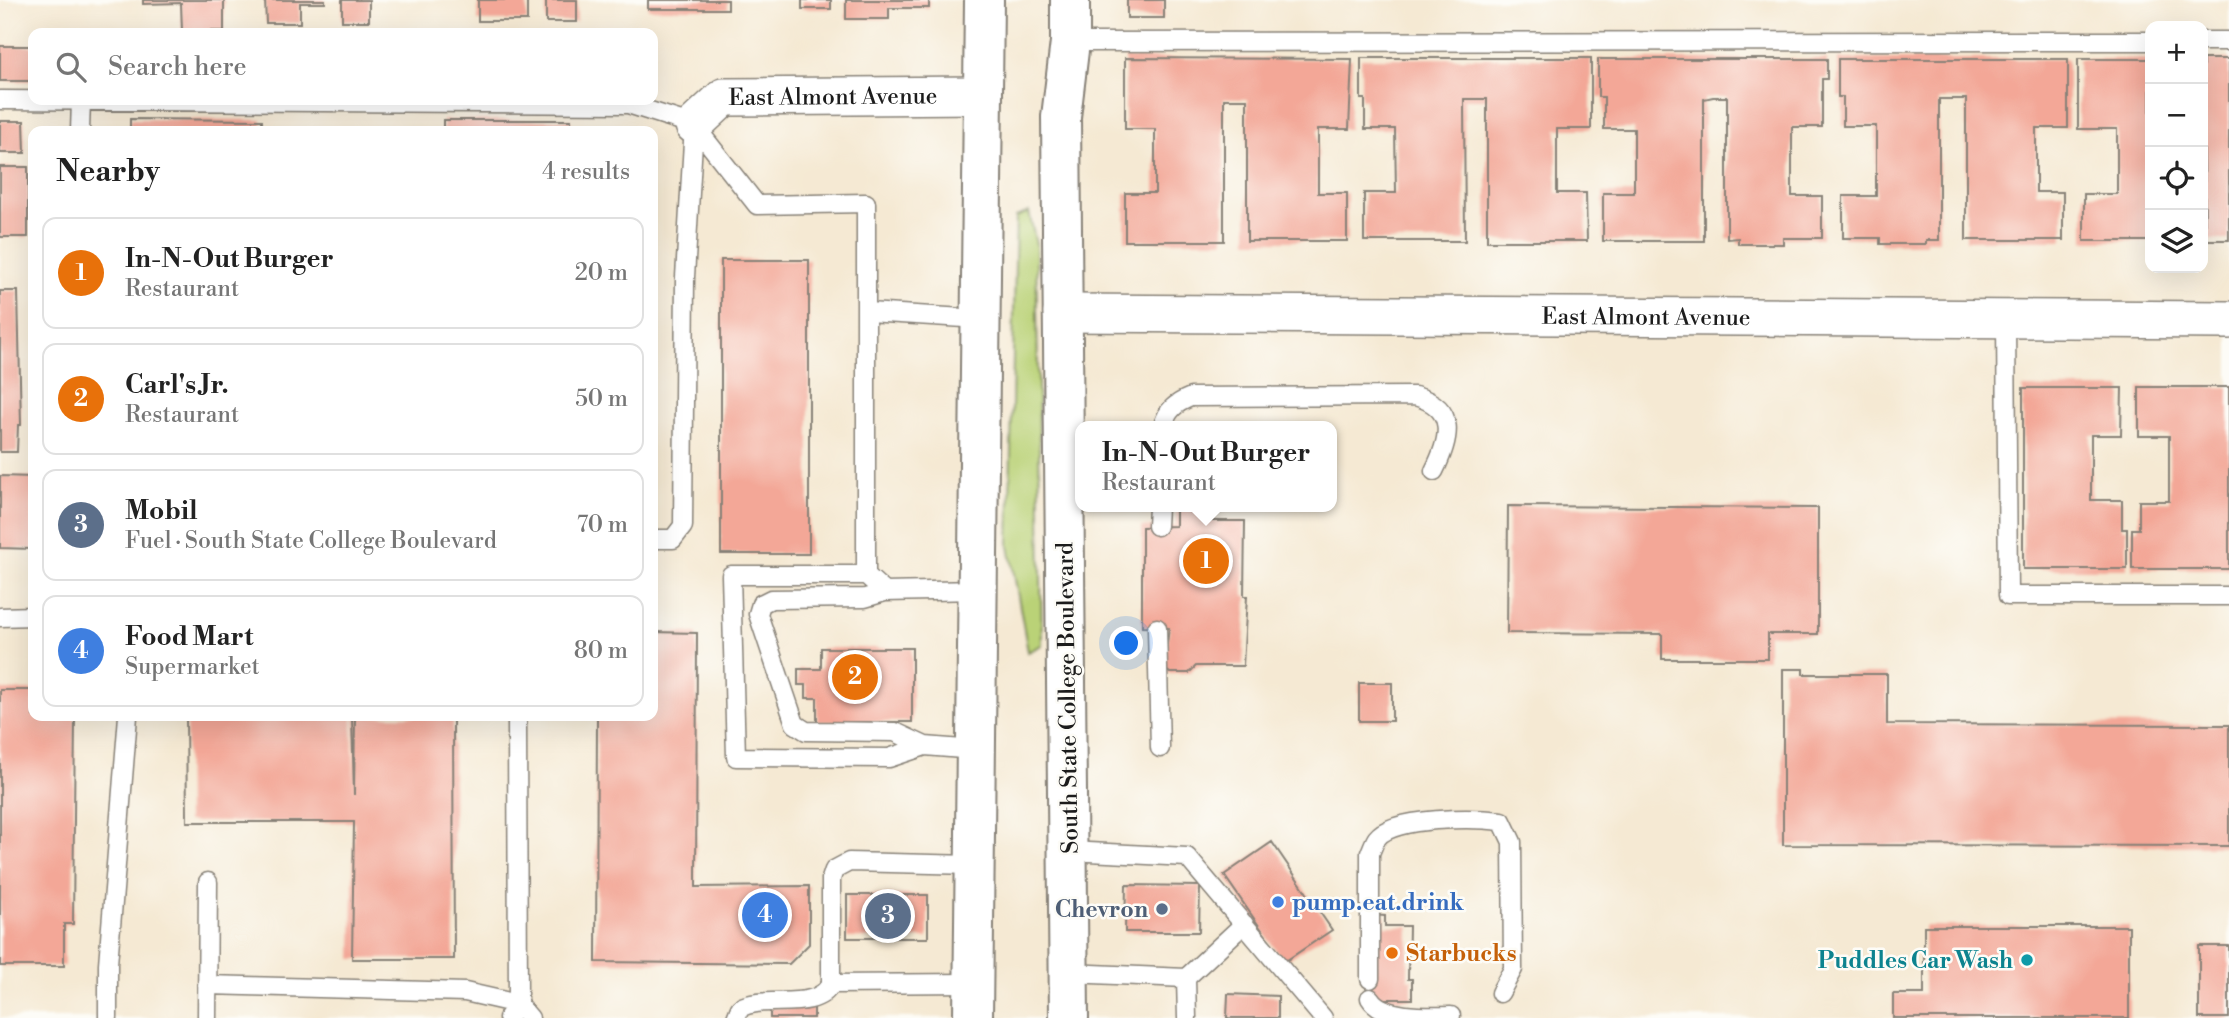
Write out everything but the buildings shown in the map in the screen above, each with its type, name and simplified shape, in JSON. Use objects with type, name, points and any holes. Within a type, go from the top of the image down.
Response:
[{"type":"main road","points":[[973,1000],[984,0]]},
{"type":"main road","name":"South State College Boulevard","points":[[1069,1018],[1061,117],[1070,43],[1070,0]]},
{"type":"street","name":"East Almont Avenue","points":[[694,125],[724,97],[983,95]]},
{"type":"street","name":"East Almont Avenue","points":[[1062,313],[2229,320]]},
{"type":"lane","points":[[1070,43],[2145,41]]},
{"type":"lane","points":[[2208,41],[2229,41]]},
{"type":"lane","points":[[0,100],[28,100]]},
{"type":"lane","points":[[80,126],[81,105]]},
{"type":"lane","points":[[631,105],[694,125],[757,205],[866,203],[866,575]]},
{"type":"lane","points":[[658,539],[673,539],[683,526],[685,277],[694,125]]},
{"type":"lane","points":[[868,313],[980,318]]},
{"type":"lane","points":[[2006,318],[2008,596],[2229,596]]},
{"type":"lane","points":[[1164,421],[1176,402],[1191,397],[1415,396],[1443,411],[1447,425],[1446,448],[1434,471]]},
{"type":"lane","points":[[1157,526],[1158,512]]},
{"type":"lane","points":[[885,592],[866,575],[731,575],[736,757],[889,758],[925,746]]},
{"type":"lane","points":[[975,750],[925,746],[895,732],[806,731],[795,724],[758,614],[761,604],[771,599],[865,598],[885,592],[977,590]]},
{"type":"lane","points":[[0,617],[28,616]]},
{"type":"lane","points":[[1157,628],[1160,748]]},
{"type":"lane","points":[[108,1018],[108,964],[128,721]]},
{"type":"lane","points":[[513,1011],[517,721]]},
{"type":"lane","points":[[1370,979],[1370,853],[1378,837],[1390,828],[1407,825],[1451,820],[1502,821],[1512,842],[1513,969],[1500,993]]},
{"type":"lane","points":[[1069,851],[1187,857],[1323,1018]]},
{"type":"lane","points":[[736,1018],[740,1008],[751,1002],[808,999],[828,990],[831,984],[831,878],[839,865],[849,862],[973,865]]},
{"type":"lane","points":[[207,1018],[208,881]]},
{"type":"lane","points":[[1069,973],[1186,978],[1244,924]]},
{"type":"lane","points":[[1186,978],[1186,1018]]},
{"type":"lane","points":[[831,984],[973,1000]]},
{"type":"lane","points":[[207,985],[466,992],[530,1018]]},
{"type":"lane","points":[[1370,998],[1374,1009],[1390,1017],[1451,1016]]},
{"type":"green space","points":[[1029,212],[1036,244],[1042,645],[1028,652],[1009,546],[1016,217]]},
{"type":"place","name":"In-N-Out Burger","points":[[1206,561]]},
{"type":"place","name":"Carl's Jr.","points":[[855,677]]},
{"type":"place","name":"pump.eat.drink","points":[[1278,902]]},
{"type":"place","name":"Chevron","points":[[1162,909]]},
{"type":"place","name":"Food Mart","points":[[765,915]]},
{"type":"place","name":"Mobil","points":[[888,916]]},
{"type":"place","name":"Starbucks","points":[[1392,953]]},
{"type":"place","name":"Puddles Car Wash","points":[[2027,960]]}]
